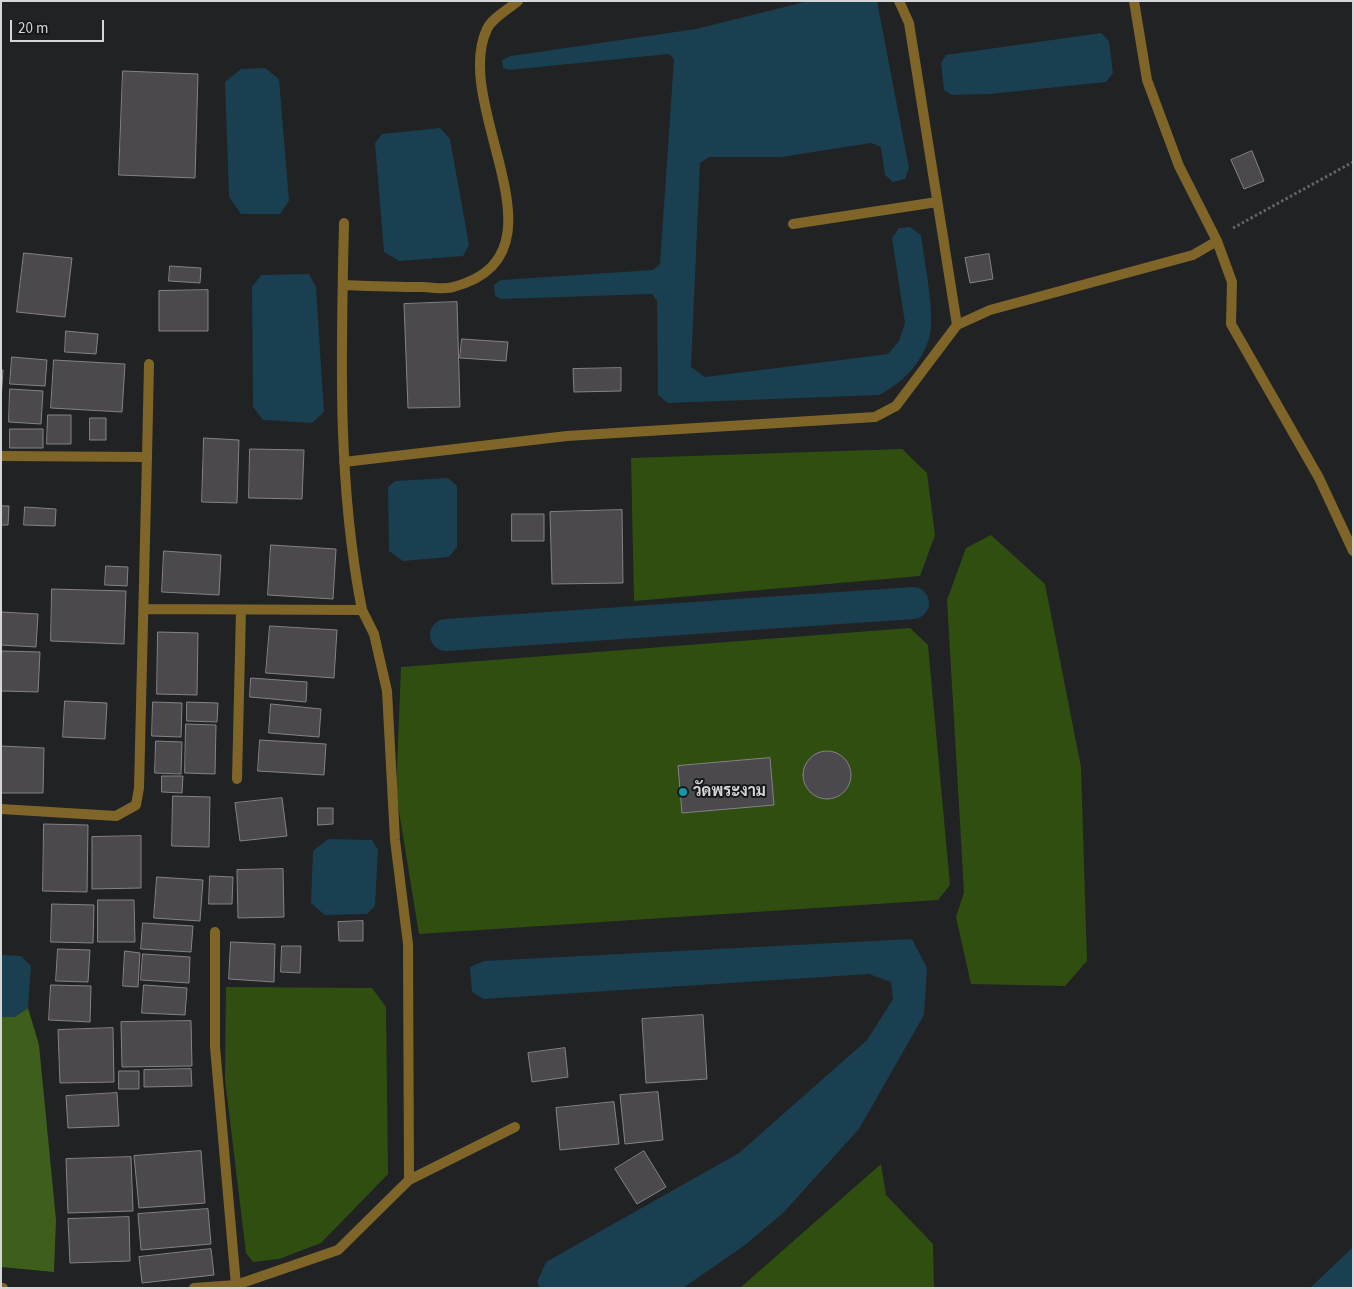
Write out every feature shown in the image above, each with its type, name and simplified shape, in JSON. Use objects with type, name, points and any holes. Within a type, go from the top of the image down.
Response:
[{"type":"street","points":[[343,285],[451,288],[482,276],[498,260],[508,236],[508,201],[479,80],[479,52],[488,27],[518,1]]},
{"type":"street","points":[[899,1],[910,23],[957,326]]},
{"type":"street","points":[[1134,1],[1147,80],[1179,166],[1218,241],[1232,282],[1231,324],[1319,478],[1353,551]]},
{"type":"street","points":[[793,224],[937,202]]},
{"type":"street","points":[[344,223],[341,368],[344,462],[354,574],[362,610],[374,634],[387,691],[395,840],[408,944],[409,1180]]},
{"type":"street","points":[[344,462],[567,436],[875,417],[896,406],[957,326],[990,310],[1193,256],[1218,241]]},
{"type":"street","points":[[1,809],[116,816],[136,805],[139,788],[149,364]]},
{"type":"street","points":[[1,456],[147,457]]},
{"type":"street","points":[[144,609],[362,610]]},
{"type":"street","points":[[237,779],[241,610]]},
{"type":"street","points":[[215,932],[215,1047],[236,1287]]},
{"type":"street","points":[[194,1288],[236,1287],[338,1250],[409,1180],[515,1127]]},
{"type":"path","points":[[1218,241],[1236,225],[1353,162]]},
{"type":"green space","points":[[902,449],[927,473],[935,535],[920,576],[634,601],[631,458]]},
{"type":"green space","points":[[991,535],[1045,584],[1081,767],[1087,961],[1065,986],[971,984],[956,917],[964,892],[947,600],[966,548]]},
{"type":"green space","points":[[910,628],[928,645],[950,885],[938,900],[419,934],[396,793],[401,667]]},
{"type":"green space","points":[[226,987],[372,988],[386,1007],[388,1174],[321,1243],[279,1259],[253,1262],[246,1253],[225,1079]]},
{"type":"green space","points":[[28,1008],[39,1045],[56,1220],[54,1272],[1,1267],[1,1017],[14,1017]]},
{"type":"green space","points":[[881,1164],[886,1195],[933,1244],[934,1288],[740,1288]]},
{"type":"water","points":[[809,1],[877,1],[909,168],[905,179],[893,182],[885,175],[881,147],[871,143],[781,157],[709,157],[700,163],[691,367],[705,377],[888,354],[899,341],[905,323],[892,238],[899,228],[910,227],[921,235],[930,300],[931,325],[927,345],[917,363],[904,378],[879,395],[668,403],[658,395],[657,301],[652,294],[501,299],[495,296],[494,285],[501,280],[653,270],[660,264],[674,59],[669,54],[509,70],[503,68],[502,60],[511,56],[696,29]]},
{"type":"water","points":[[1101,33],[1109,41],[1113,73],[1106,82],[990,94],[952,95],[944,90],[941,63],[946,55]]},
{"type":"water","points":[[265,68],[279,79],[289,201],[280,214],[241,214],[229,197],[225,82],[241,69]]},
{"type":"water","points":[[440,128],[450,139],[469,245],[463,256],[399,261],[384,252],[375,143],[382,134]]},
{"type":"water","points":[[309,274],[316,287],[324,412],[312,423],[263,420],[253,407],[252,287],[261,275]]},
{"type":"water","points":[[448,478],[457,486],[457,547],[449,557],[403,561],[389,551],[388,487],[395,481]]},
{"type":"water","points":[[328,839],[372,840],[378,850],[375,906],[367,914],[325,915],[311,903],[313,851]]},
{"type":"water","points":[[912,939],[927,968],[924,1015],[859,1129],[783,1213],[745,1245],[683,1288],[540,1288],[537,1282],[546,1262],[739,1153],[867,1040],[893,999],[891,982],[869,974],[484,999],[472,992],[470,967],[484,961]]},
{"type":"water","points":[[1,955],[21,956],[31,966],[28,1008],[14,1017],[1,1017]]},
{"type":"water","points":[[1353,1247],[1353,1288],[1310,1288]]},
{"type":"building","points":[[123,71],[198,74],[195,178],[119,175]]},
{"type":"building","points":[[1252,151],[1264,181],[1244,189],[1231,160]]},
{"type":"building","points":[[24,253],[72,258],[65,317],[17,312]]},
{"type":"building","points":[[989,254],[993,279],[970,283],[965,258]]},
{"type":"building","points":[[170,266],[201,268],[200,283],[169,281]]},
{"type":"building","points":[[208,290],[208,331],[159,331],[159,291]]},
{"type":"building","points":[[457,302],[460,407],[408,408],[404,304]]},
{"type":"building","points":[[66,331],[98,334],[96,354],[65,352]]},
{"type":"building","points":[[462,339],[508,342],[506,361],[460,358]]},
{"type":"building","points":[[12,357],[47,360],[45,386],[10,384]]},
{"type":"building","points":[[54,360],[125,364],[122,412],[51,408]]},
{"type":"building","points":[[621,368],[621,391],[574,392],[573,369]]},
{"type":"building","points":[[1,370],[3,370],[1,401]]},
{"type":"building","points":[[10,389],[43,391],[41,424],[9,422]]},
{"type":"building","points":[[48,415],[71,415],[71,444],[47,444]]},
{"type":"building","points":[[90,418],[106,418],[106,440],[90,440]]},
{"type":"building","points":[[10,429],[43,429],[43,448],[10,448]]},
{"type":"building","points":[[204,438],[239,440],[237,503],[202,502]]},
{"type":"building","points":[[250,449],[304,450],[302,499],[249,498]]},
{"type":"building","points":[[1,506],[9,506],[8,525],[1,525]]},
{"type":"building","points":[[25,507],[56,509],[55,526],[24,525]]},
{"type":"building","points":[[622,510],[623,583],[552,584],[550,512]]},
{"type":"building","points":[[512,514],[544,514],[544,541],[512,541]]},
{"type":"building","points":[[271,545],[336,549],[333,599],[268,595]]},
{"type":"building","points":[[164,551],[221,555],[219,595],[162,592]]},
{"type":"building","points":[[106,566],[128,567],[127,586],[105,585]]},
{"type":"building","points":[[52,589],[126,591],[124,644],[51,641]]},
{"type":"building","points":[[1,612],[38,614],[36,647],[1,645]]},
{"type":"building","points":[[270,626],[337,630],[334,678],[266,673]]},
{"type":"building","points":[[158,632],[198,633],[197,695],[157,694]]},
{"type":"building","points":[[2,651],[40,652],[38,692],[1,691]]},
{"type":"building","points":[[251,678],[307,682],[306,702],[250,697]]},
{"type":"building","points":[[65,701],[107,703],[105,739],[63,737]]},
{"type":"building","points":[[153,702],[182,703],[181,737],[152,736]]},
{"type":"building","points":[[187,702],[218,703],[217,722],[187,721]]},
{"type":"building","points":[[271,704],[321,709],[319,737],[269,733]]},
{"type":"building","points":[[186,724],[216,725],[215,774],[185,773]]},
{"type":"building","points":[[260,740],[326,744],[324,775],[258,771]]},
{"type":"building","points":[[156,741],[182,742],[181,774],[155,773]]},
{"type":"building","points":[[1,746],[44,748],[43,793],[1,793]]},
{"type":"building","points":[[822,751],[832,751],[841,755],[847,761],[850,766],[850,784],[841,795],[832,799],[822,799],[813,795],[807,789],[803,780],[803,770],[807,761],[813,755]]},
{"type":"building","points":[[770,758],[774,805],[682,813],[678,766]]},
{"type":"building","points":[[162,776],[183,776],[182,793],[162,792]]},
{"type":"building","points":[[173,796],[210,797],[209,847],[172,846]]},
{"type":"building","points":[[282,798],[287,836],[240,841],[235,803]]},
{"type":"building","points":[[318,808],[333,808],[333,824],[318,825]]},
{"type":"building","points":[[44,824],[88,825],[87,892],[43,891]]},
{"type":"building","points":[[141,836],[141,888],[92,889],[92,837]]},
{"type":"building","points":[[283,869],[284,917],[238,918],[237,870]]},
{"type":"building","points":[[210,876],[233,877],[232,904],[209,904]]},
{"type":"building","points":[[157,877],[203,880],[200,921],[154,918]]},
{"type":"building","points":[[98,900],[134,900],[135,942],[98,942]]},
{"type":"building","points":[[52,904],[94,905],[93,943],[51,942]]},
{"type":"building","points":[[363,921],[363,941],[339,941],[338,922]]},
{"type":"building","points":[[143,923],[193,926],[191,952],[141,949]]},
{"type":"building","points":[[231,942],[275,944],[274,982],[229,979]]},
{"type":"building","points":[[282,946],[301,946],[300,973],[281,972]]},
{"type":"building","points":[[58,949],[90,950],[88,982],[56,981]]},
{"type":"building","points":[[125,951],[140,953],[138,987],[123,986]]},
{"type":"building","points":[[143,954],[190,957],[189,983],[141,980]]},
{"type":"building","points":[[51,985],[91,986],[90,1022],[49,1020]]},
{"type":"building","points":[[144,985],[187,988],[185,1015],[142,1013]]},
{"type":"building","points":[[703,1015],[707,1079],[646,1083],[642,1019]]},
{"type":"building","points":[[191,1021],[192,1066],[122,1067],[121,1022]]},
{"type":"building","points":[[113,1028],[114,1082],[60,1083],[58,1030]]},
{"type":"building","points":[[565,1048],[568,1077],[532,1082],[528,1053]]},
{"type":"building","points":[[191,1069],[192,1086],[144,1087],[144,1070]]},
{"type":"building","points":[[119,1071],[139,1071],[139,1089],[119,1089]]},
{"type":"building","points":[[658,1092],[663,1140],[625,1144],[620,1095]]},
{"type":"building","points":[[117,1093],[119,1126],[68,1128],[66,1096]]},
{"type":"building","points":[[614,1102],[619,1144],[560,1150],[556,1108]]},
{"type":"building","points":[[201,1151],[205,1203],[139,1208],[134,1156]]},
{"type":"building","points":[[644,1151],[666,1187],[637,1204],[615,1169]]},
{"type":"building","points":[[131,1157],[133,1211],[68,1213],[66,1159]]},
{"type":"building","points":[[208,1209],[211,1244],[141,1250],[138,1214]]},
{"type":"building","points":[[129,1217],[130,1261],[70,1263],[68,1219]]},
{"type":"building","points":[[211,1249],[214,1275],[142,1283],[139,1257]]},
{"type":"waterway","points":[[446,635],[913,603]]},
{"type":"place","name":"วัดพระงาม","points":[[683,792]]}]
